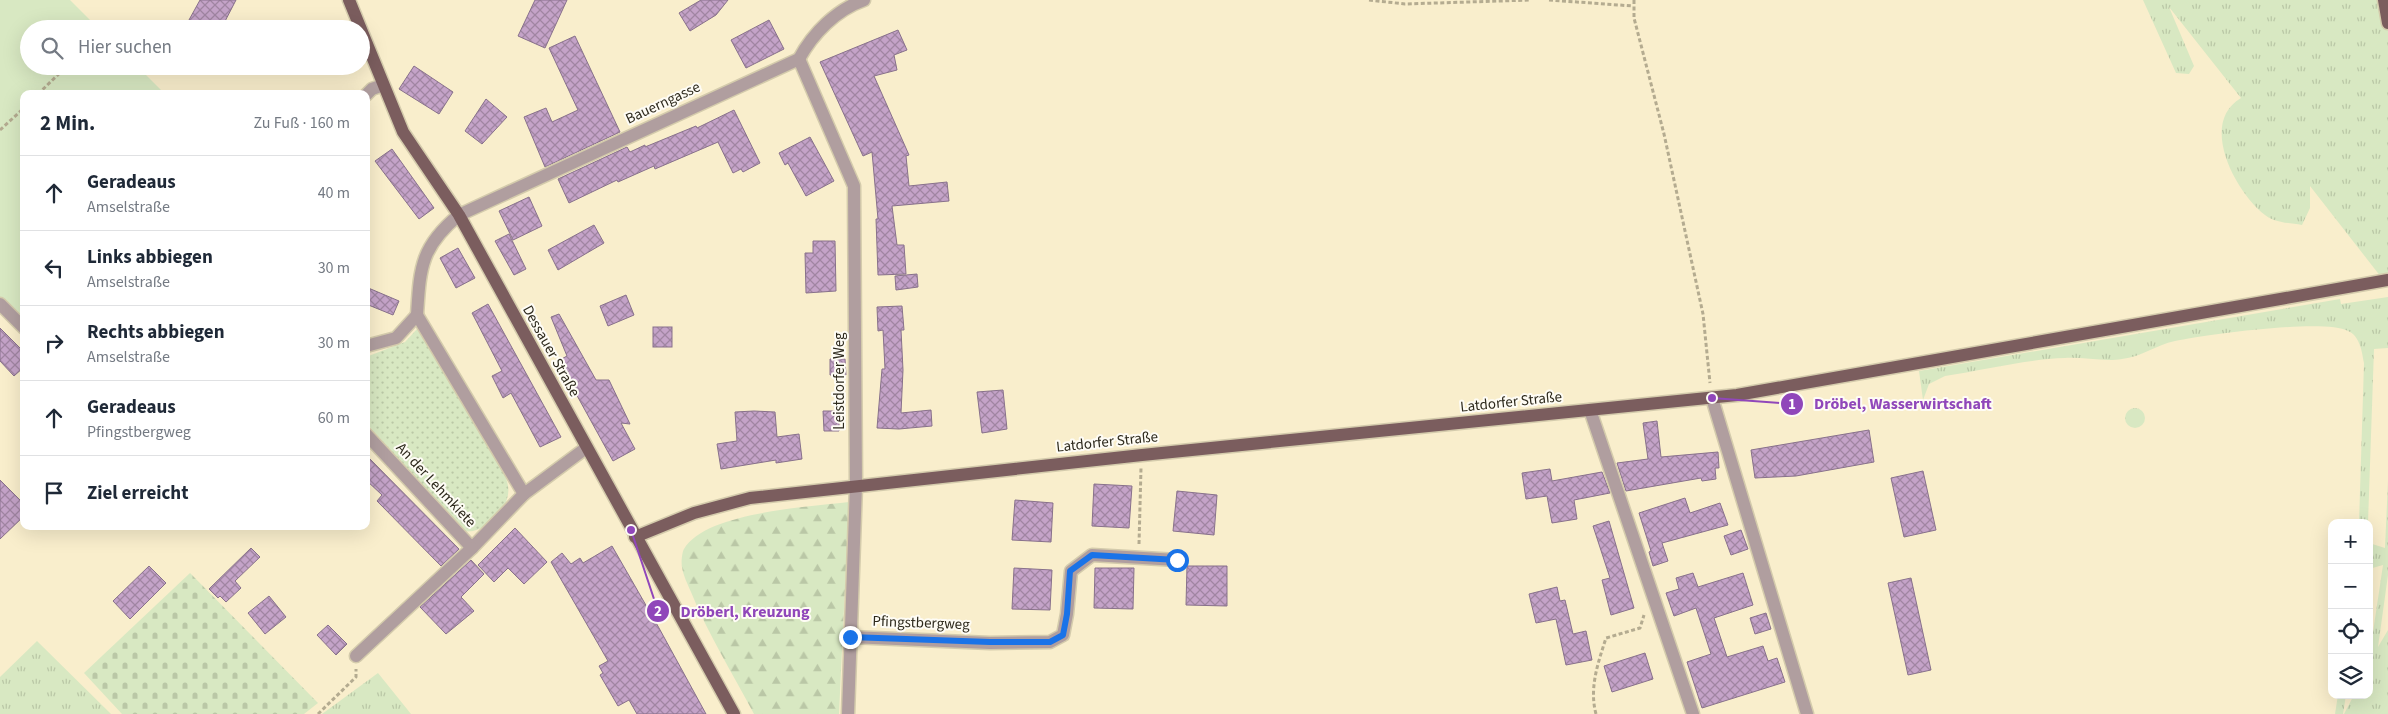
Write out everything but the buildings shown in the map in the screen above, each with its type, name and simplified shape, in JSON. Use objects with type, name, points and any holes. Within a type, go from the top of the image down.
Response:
[{"type":"main road","name":"Dessauer Straße","points":[[349,0],[357,20]]},
{"type":"main road","points":[[2384,0],[2388,23]]},
{"type":"main road","name":"Dessauer Straße","points":[[370,53],[402,132],[459,215],[634,537],[734,714]]},
{"type":"main road","name":"Latdorfer Straße","points":[[634,537],[694,513],[750,498],[1142,455],[1737,395],[2388,280]]},
{"type":"street","points":[[799,59],[809,41],[838,14],[864,0]]},
{"type":"street","name":"Bauerngasse","points":[[459,215],[799,59]]},
{"type":"street","name":"Leistdorfer Weg","points":[[799,59],[854,186],[856,485],[848,714]]},
{"type":"street","points":[[370,91],[383,86]]},
{"type":"street","points":[[459,215],[448,224],[430,246],[420,270],[417,316],[524,494]]},
{"type":"street","points":[[0,304],[20,324]]},
{"type":"street","points":[[370,345],[396,338],[417,316]]},
{"type":"street","points":[[1712,398],[1807,714]]},
{"type":"street","points":[[1590,410],[1693,714]]},
{"type":"street","name":"An der Lehmkiete","points":[[370,438],[472,548],[524,494],[586,448]]},
{"type":"street","points":[[356,656],[472,548]]},
{"type":"street","name":"Pfingstbergweg","points":[[850,637],[1050,642],[1063,635],[1067,614],[1070,571],[1092,555],[1138,557]]},
{"type":"street","points":[[1138,557],[1177,560]]},
{"type":"path","points":[[1369,0],[1404,4],[1531,0]]},
{"type":"path","points":[[1549,0],[1632,6]]},
{"type":"path","points":[[1634,0],[1632,6],[1664,134],[1703,314],[1712,398]]},
{"type":"path","points":[[42,90],[58,75]]},
{"type":"path","points":[[0,130],[20,112]]},
{"type":"path","points":[[1138,557],[1142,455]]},
{"type":"path","points":[[1596,714],[1593,703],[1593,687],[1606,638],[1640,628],[1645,612]]},
{"type":"path","points":[[318,714],[356,677],[356,656]]},
{"type":"green space","points":[[0,0],[70,0],[90,20],[20,20],[20,75],[146,75],[161,90],[20,90],[20,317],[0,297]]},
{"type":"green space","points":[[2143,0],[2388,0],[2388,286],[2310,186],[2310,208],[2302,225],[2273,220],[2254,205],[2233,175],[2226,158],[2222,140],[2223,124],[2228,109],[2241,98],[2169,7],[2194,66],[2189,74],[2176,73]]},
{"type":"green space","points":[[2388,297],[2388,348],[2374,349],[2368,519],[2359,519],[2364,363],[2358,340],[2352,333],[2335,327],[2291,327],[2211,335],[2175,341],[2129,358],[2108,360],[2051,359],[1945,376],[1929,384],[1923,400],[1919,371],[2340,299],[2341,304]]},
{"type":"green space","points":[[417,329],[506,477],[508,494],[506,502],[495,518],[480,529],[464,531],[370,427],[370,355],[405,342]]},
{"type":"green space","points":[[2131,408],[2139,408],[2145,414],[2145,422],[2139,428],[2131,428],[2125,422],[2125,414]]},
{"type":"green space","points":[[2388,480],[2388,575],[2378,647],[2388,630],[2388,714],[2344,714],[2352,699],[2373,699],[2373,632],[2383,565],[2373,568],[2373,544],[2385,548]]},
{"type":"green space","points":[[849,502],[839,714],[754,714],[713,639],[687,583],[682,565],[683,550],[695,537],[713,527],[735,519],[785,509]]},
{"type":"green space","points":[[190,573],[318,703],[304,714],[122,714],[84,673]]},
{"type":"green space","points":[[37,641],[111,714],[0,714],[0,677]]},
{"type":"green space","points":[[378,673],[411,714],[322,714]]},
{"type":"green space","points":[[2337,699],[2345,699],[2343,714],[2335,714]]},
{"type":"place","name":"Dröbel, Wasserwirtschaft","points":[[1712,398]]},
{"type":"place","name":"Dröberl, Kreuzung","points":[[631,530]]},
{"type":"route","points":[[850,637],[1050,642],[1063,635],[1067,614],[1070,571],[1092,555],[1177,560]]}]
